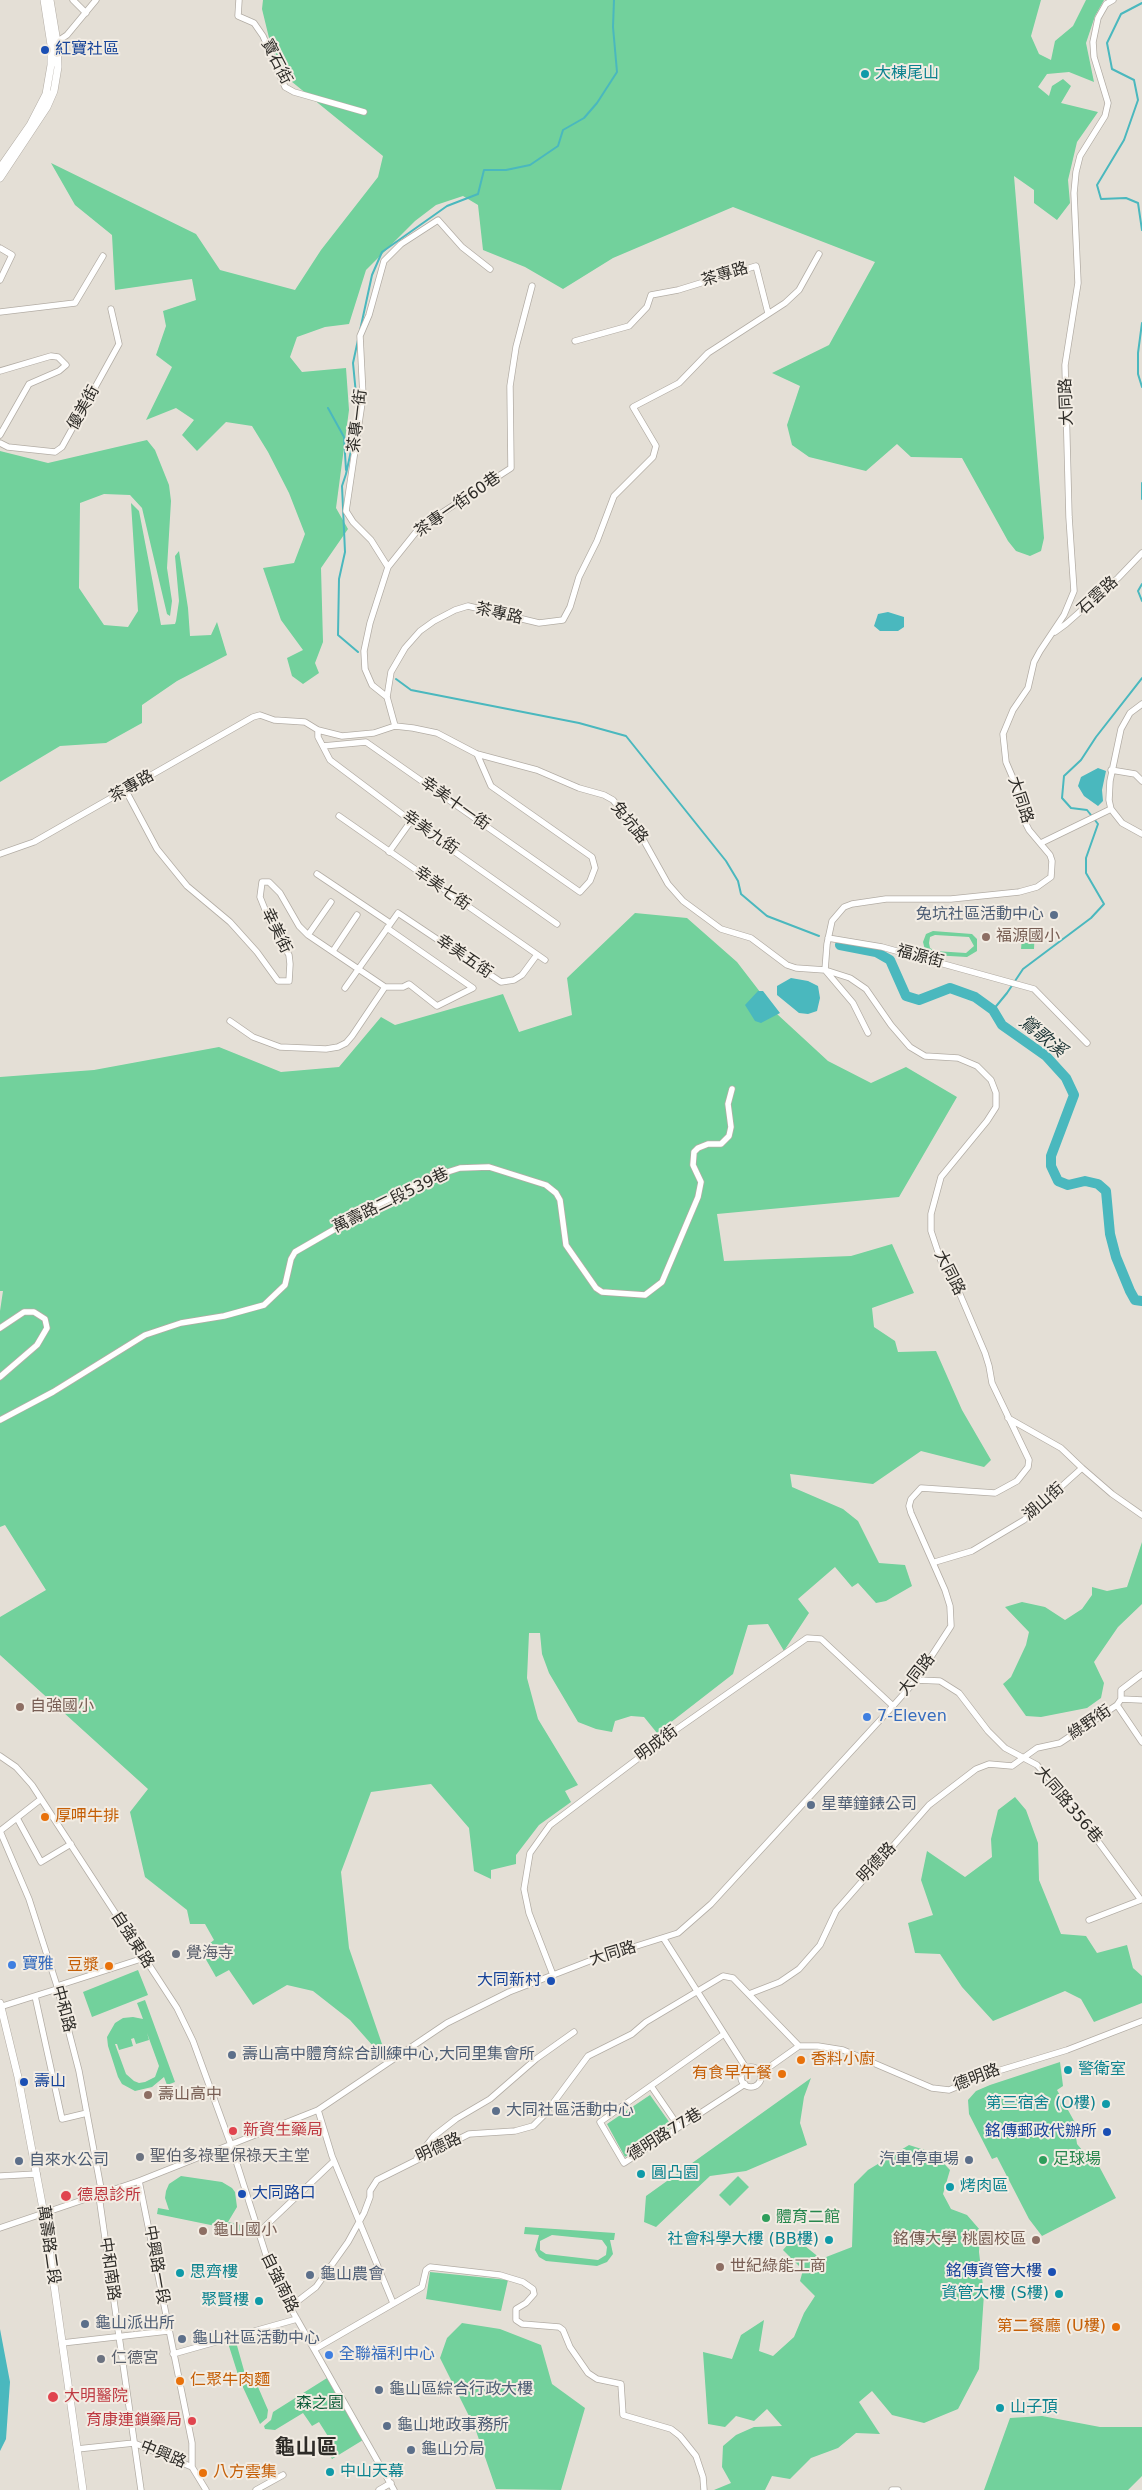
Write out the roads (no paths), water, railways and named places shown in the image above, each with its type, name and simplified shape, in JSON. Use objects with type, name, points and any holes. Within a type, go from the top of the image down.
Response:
[{"type":"main road","points":[[0,178],[47,107],[54,90],[58,67],[44,0]]},
{"type":"main road","points":[[0,168],[30,125],[46,94],[54,44],[50,0]]},
{"type":"main road","name":"萬壽路二段","points":[[0,2006],[18,2077],[44,2214],[82,2490]]},
{"type":"street","points":[[73,0],[86,13]]},
{"type":"street","points":[[54,44],[67,35],[96,0]]},
{"type":"street","name":"寶石街","points":[[239,0],[238,16],[254,23],[263,36],[284,87],[294,92],[364,112]]},
{"type":"street","name":"大同路","points":[[0,2228],[139,2181],[318,2110],[446,2023],[509,1992],[604,1955],[664,1939],[678,1933],[711,1904],[893,1706],[916,1680],[951,1626],[950,1606],[935,1562],[911,1513],[910,1499],[921,1488],[995,1493],[1017,1481],[1028,1467],[1029,1460],[992,1383],[985,1353],[959,1292],[941,1261],[931,1231],[931,1214],[942,1178],[996,1107],[996,1093],[991,1080],[977,1066],[958,1058],[925,1056],[910,1047],[891,1025],[866,990],[850,978],[825,970],[828,938],[832,921],[837,913],[844,907],[860,902],[886,899],[951,899],[1019,892],[1037,887],[1051,877],[1050,855],[1028,830],[1002,742],[1006,724],[1028,688],[1034,662],[1070,602],[1075,582],[1069,517],[1066,365],[1078,283],[1074,193],[1080,156],[1105,116],[1108,103],[1094,57],[1092,42],[1098,18],[1107,2],[1113,0]]},
{"type":"street","name":"茶專一街","points":[[388,567],[371,540],[353,522],[346,511],[363,396],[360,336],[369,315],[384,261],[400,244],[438,220],[462,247],[490,269]]},
{"type":"street","points":[[0,248],[12,255],[0,280]]},
{"type":"street","name":"茶專路","points":[[0,854],[34,842],[253,717],[260,715],[274,720],[304,722],[318,730],[342,736],[358,736],[395,726],[387,697],[392,672],[405,648],[420,631],[455,610],[468,606],[546,624],[563,620],[570,607],[579,577],[597,541],[614,496],[653,457],[656,446],[633,408],[679,384],[708,353],[799,290],[819,254]]},
{"type":"street","points":[[0,312],[73,304],[103,256]]},
{"type":"street","name":"茶專路","points":[[575,341],[629,326],[647,307],[651,295],[678,290],[756,266],[768,312]]},
{"type":"street","name":"茶專一街60巷","points":[[388,567],[420,527],[447,512],[510,468],[510,386],[516,347],[532,286]]},
{"type":"street","name":"優美街","points":[[0,443],[8,447],[55,452],[62,447],[118,344],[111,308]]},
{"type":"street","points":[[0,371],[51,356],[58,357],[66,365],[59,372],[29,384],[0,435]]},
{"type":"street","name":"石雲路","points":[[1051,634],[1066,624],[1118,578],[1142,553]]},
{"type":"street","points":[[387,697],[372,685],[365,669],[364,651],[370,622],[388,567]]},
{"type":"street","points":[[1142,704],[1130,713],[1121,729],[1112,770],[1111,809],[1122,823],[1142,834]]},
{"type":"street","name":"兔坑路","points":[[395,726],[437,733],[476,754],[537,770],[579,788],[604,795],[612,800],[639,832],[668,884],[703,918],[721,930],[751,938],[787,965],[796,968],[825,970]]},
{"type":"street","name":"幸美九街","points":[[318,730],[318,737],[330,760],[411,821],[557,924]]},
{"type":"street","name":"幸美十一街","points":[[323,746],[366,742],[580,892],[590,881],[595,868],[592,857],[491,786],[476,754]]},
{"type":"street","points":[[1112,770],[1135,774],[1142,781]]},
{"type":"street","name":"幸美街","points":[[126,790],[157,849],[187,886],[230,922],[257,952],[271,975],[278,981],[289,981],[289,955],[270,922],[260,897],[262,882],[270,882],[280,892],[299,926],[308,935],[385,987]]},
{"type":"street","points":[[1041,843],[1111,809]]},
{"type":"street","name":"幸美七街","points":[[339,816],[536,956],[545,960]]},
{"type":"street","points":[[389,852],[411,821]]},
{"type":"street","points":[[230,1021],[253,1037],[280,1047],[326,1050],[346,1043],[385,987],[403,987],[409,984],[437,1006],[473,988],[317,874]]},
{"type":"street","points":[[308,935],[331,902]]},
{"type":"street","name":"幸美五街","points":[[388,926],[398,913],[501,982],[514,980],[522,975],[536,956]]},
{"type":"street","points":[[333,951],[357,915]]},
{"type":"street","points":[[345,988],[388,926]]},
{"type":"street","name":"福源街","points":[[828,938],[882,947],[1034,988],[1087,1043]]},
{"type":"street","points":[[825,970],[853,1003],[868,1033]]},
{"type":"street","name":"萬壽路二段539巷","points":[[0,1420],[25,1409],[145,1335],[181,1323],[224,1316],[264,1305],[285,1285],[291,1259],[295,1252],[373,1207],[435,1176],[460,1168],[489,1167],[546,1185],[556,1193],[560,1200],[566,1245],[596,1288],[602,1292],[645,1295],[662,1282],[698,1197],[701,1182],[693,1165],[694,1152],[708,1144],[721,1144],[729,1136],[728,1104],[732,1089]]},
{"type":"street","points":[[0,1328],[24,1312],[34,1312],[45,1320],[47,1328],[37,1345],[0,1377]]},
{"type":"street","points":[[1008,1418],[1061,1448],[1112,1494],[1142,1515]]},
{"type":"street","name":"湖山街","points":[[935,1562],[972,1551],[1024,1520],[1082,1468]]},
{"type":"street","name":"明成街","points":[[553,1975],[529,1913],[524,1889],[530,1853],[550,1825],[677,1729],[807,1638],[821,1639],[893,1706]]},
{"type":"street","name":"綠野街","points":[[1024,1757],[1037,1748],[1060,1743],[1116,1705],[1121,1699],[1121,1690],[1142,1674]]},
{"type":"street","name":"大同路356巷","points":[[916,1680],[940,1681],[953,1689],[1004,1748],[1037,1765],[1062,1792],[1141,1900],[1089,1920]]},
{"type":"street","points":[[1121,1699],[1142,1700]]},
{"type":"street","points":[[1116,1705],[1142,1742]]},
{"type":"street","name":"自強東路","points":[[0,1756],[24,1775],[41,1799],[185,2023],[231,2145]]},
{"type":"street","name":"明德路","points":[[749,1994],[772,1986],[799,1969],[820,1945],[836,1911],[929,1805],[976,1769],[989,1764],[1012,1766],[1024,1757]]},
{"type":"street","points":[[0,1831],[41,1799]]},
{"type":"street","points":[[16,1818],[41,1862],[71,1844]]},
{"type":"street","name":"中和路","points":[[0,1831],[29,1899],[57,1987],[79,2071],[101,2195]]},
{"type":"street","points":[[664,1939],[746,2068]]},
{"type":"street","points":[[0,2006],[35,1996],[144,1958]]},
{"type":"street","name":"明德路","points":[[290,2307],[316,2288],[348,2242],[360,2222],[368,2203],[372,2185],[377,2180],[418,2158],[439,2150],[470,2134],[515,2131],[533,2126],[545,2114],[588,2056],[632,2034],[646,2022],[723,1976],[729,1976],[749,1994],[799,2046]]},
{"type":"street","points":[[35,1996],[62,2119],[87,2113]]},
{"type":"street","name":"德明路","points":[[799,2046],[843,2050],[932,2088],[949,2090],[991,2072],[1066,2050],[1142,2021]]},
{"type":"street","points":[[418,2158],[434,2136],[456,2119],[490,2099],[536,2060],[574,2032]]},
{"type":"street","points":[[679,2127],[651,2086],[724,2034]]},
{"type":"street","points":[[761,2073],[799,2046]]},
{"type":"street","points":[[746,2068],[756,2068],[761,2073],[761,2080],[757,2085],[751,2087],[745,2084],[742,2076],[746,2068]]},
{"type":"street","name":"德明路77巷","points":[[651,2086],[600,2122],[624,2163],[745,2084]]},
{"type":"street","points":[[318,2110],[334,2161],[393,2303]]},
{"type":"street","name":"自強南路","points":[[231,2145],[273,2277],[394,2490]]},
{"type":"street","points":[[258,2234],[334,2161]]},
{"type":"street","points":[[0,2176],[37,2174]]},
{"type":"street","name":"中興路一段","points":[[139,2181],[143,2193],[172,2354],[192,2443],[192,2467]]},
{"type":"street","name":"中和南路","points":[[101,2195],[141,2490]]},
{"type":"street","points":[[315,2349],[422,2286],[426,2270],[430,2267],[500,2275],[529,2285],[534,2294],[526,2303],[516,2309],[516,2320],[522,2324],[558,2327],[563,2330],[570,2347],[588,2373],[597,2379],[621,2384],[623,2392],[622,2412],[626,2418],[671,2430],[680,2436],[696,2456],[703,2477],[704,2490]]},
{"type":"street","points":[[172,2354],[297,2319]]},
{"type":"street","points":[[62,2343],[168,2330]]},
{"type":"street","name":"中興路","points":[[77,2449],[134,2443],[192,2467],[206,2490]]},
{"type":"street","points":[[256,2490],[283,2475]]},
{"type":"street","points":[[379,2490],[390,2483]]},
{"type":"street","points":[[892,2490],[898,2490]]},
{"type":"water","points":[[888,612],[904,617],[904,627],[898,631],[880,631],[874,626],[878,614]]},
{"type":"water","points":[[1098,768],[1106,771],[1102,790],[1103,801],[1098,806],[1084,796],[1078,786],[1081,777]]},
{"type":"water","points":[[791,978],[808,981],[818,986],[820,998],[817,1011],[808,1014],[799,1013],[777,995],[777,986]]},
{"type":"water","points":[[758,991],[763,991],[780,1013],[761,1023],[755,1021],[745,1005]]},
{"type":"water","points":[[0,2329],[10,2382],[6,2439],[0,2451]]},
{"type":"waterway","points":[[358,415],[353,363],[372,275],[382,252],[447,206],[478,194],[484,170],[506,170],[530,165],[558,146],[563,130],[584,118],[597,103],[617,72],[613,27],[614,0]]},
{"type":"waterway","points":[[1142,3],[1121,14],[1107,43],[1112,69],[1134,80],[1138,100],[1124,140],[1097,185],[1101,199],[1126,198],[1138,203],[1142,230]]},
{"type":"waterway","points":[[1142,323],[1138,353],[1138,374],[1142,387]]},
{"type":"waterway","points":[[328,408],[344,437],[346,470]]},
{"type":"waterway","points":[[346,474],[354,437]]},
{"type":"waterway","points":[[346,474],[342,486],[345,552],[339,579],[338,635],[358,652]]},
{"type":"waterway","points":[[1142,483],[1142,499]]},
{"type":"waterway","points":[[1142,584],[1138,591],[1142,601]]},
{"type":"waterway","points":[[993,1010],[1023,969],[1091,918],[1104,904],[1086,873],[1086,858],[1098,824],[1087,810],[1071,808],[1062,798],[1064,776],[1081,760],[1096,737],[1142,678]]},
{"type":"waterway","points":[[396,679],[411,690],[579,723],[626,736],[726,861],[738,881],[741,894],[767,916],[819,936]]},
{"type":"waterway","name":"鶯歌溪","points":[[840,945],[876,952],[890,960],[906,996],[919,1000],[950,988],[975,997],[993,1010],[1002,1025],[1046,1056],[1066,1078],[1074,1095],[1051,1156],[1051,1166],[1058,1181],[1068,1185],[1085,1181],[1098,1184],[1106,1191],[1110,1234],[1116,1257],[1135,1300],[1142,1301]]},
{"type":"place","name":"紅寶社區","points":[[45,50]]},
{"type":"place","name":"大棟尾山","points":[[865,74]]},
{"type":"place","name":"兔坑社區活動中心","points":[[1054,915]]},
{"type":"place","name":"福源國小","points":[[986,937]]},
{"type":"place","name":"自強國小","points":[[20,1707]]},
{"type":"place","name":"7-Eleven","points":[[867,1717]]},
{"type":"place","name":"星華鐘錶公司","points":[[811,1805]]},
{"type":"place","name":"厚呷牛排","points":[[45,1817]]},
{"type":"place","name":"覺海寺","points":[[176,1954]]},
{"type":"place","name":"寶雅","points":[[12,1965]]},
{"type":"place","name":"豆漿","points":[[109,1966]]},
{"type":"place","name":"大同新村","points":[[551,1981]]},
{"type":"place","name":"壽山高中體育綜合訓練中心,大同里集會所","points":[[232,2055]]},
{"type":"place","name":"香料小廚","points":[[801,2060]]},
{"type":"place","name":"警衛室","points":[[1068,2070]]},
{"type":"place","name":"有食早午餐","points":[[782,2074]]},
{"type":"place","name":"壽山","points":[[24,2082]]},
{"type":"place","name":"壽山高中","points":[[148,2095]]},
{"type":"place","name":"第三宿舍 (O樓)","points":[[1106,2104]]},
{"type":"place","name":"大同社區活動中心","points":[[496,2111]]},
{"type":"place","name":"新資生藥局","points":[[233,2131]]},
{"type":"place","name":"銘傳郵政代辦所","points":[[1107,2132]]},
{"type":"place","name":"聖伯多祿聖保祿天主堂","points":[[140,2157]]},
{"type":"place","name":"汽車停車場","points":[[969,2160]]},
{"type":"place","name":"足球場","points":[[1043,2160]]},
{"type":"place","name":"自來水公司","points":[[19,2161]]},
{"type":"place","name":"圓凸園","points":[[641,2174]]},
{"type":"place","name":"烤肉區","points":[[950,2187]]},
{"type":"place","name":"大同路口","points":[[242,2194]]},
{"type":"place","name":"德恩診所","points":[[66,2196]]},
{"type":"place","name":"體育二館","points":[[766,2218]]},
{"type":"place","name":"龜山國小","points":[[203,2231]]},
{"type":"place","name":"社會科學大樓 (BB樓)","points":[[829,2240]]},
{"type":"place","name":"銘傳大學 桃園校區","points":[[1036,2240]]},
{"type":"place","name":"世紀綠能工商","points":[[720,2267]]},
{"type":"place","name":"銘傳資管大樓","points":[[1052,2272]]},
{"type":"place","name":"思齊樓","points":[[180,2273]]},
{"type":"place","name":"龜山農會","points":[[310,2275]]},
{"type":"place","name":"資管大樓 (S樓)","points":[[1059,2294]]},
{"type":"place","name":"聚賢樓","points":[[259,2301]]},
{"type":"place","name":"龜山派出所","points":[[85,2324]]},
{"type":"place","name":"第二餐廳 (U樓)","points":[[1116,2327]]},
{"type":"place","name":"龜山社區活動中心","points":[[182,2339]]},
{"type":"place","name":"全聯福利中心","points":[[329,2355]]},
{"type":"place","name":"仁德宮","points":[[101,2359]]},
{"type":"place","name":"仁聚牛肉麵","points":[[180,2381]]},
{"type":"place","name":"龜山區綜合行政大樓","points":[[379,2390]]},
{"type":"place","name":"大明醫院","points":[[53,2397]]},
{"type":"place","name":"山子頂","points":[[1000,2408]]},
{"type":"place","name":"育康連鎖藥局","points":[[192,2421]]},
{"type":"place","name":"龜山地政事務所","points":[[387,2426]]},
{"type":"place","name":"龜山分局","points":[[411,2450]]},
{"type":"place","name":"中山天幕","points":[[330,2472]]},
{"type":"place","name":"八方雲集","points":[[203,2473]]},
{"type":"district","name":"龜山區","points":[[306,2449]]},
{"type":"park label","name":"森之園","points":[[320,2404]]}]
